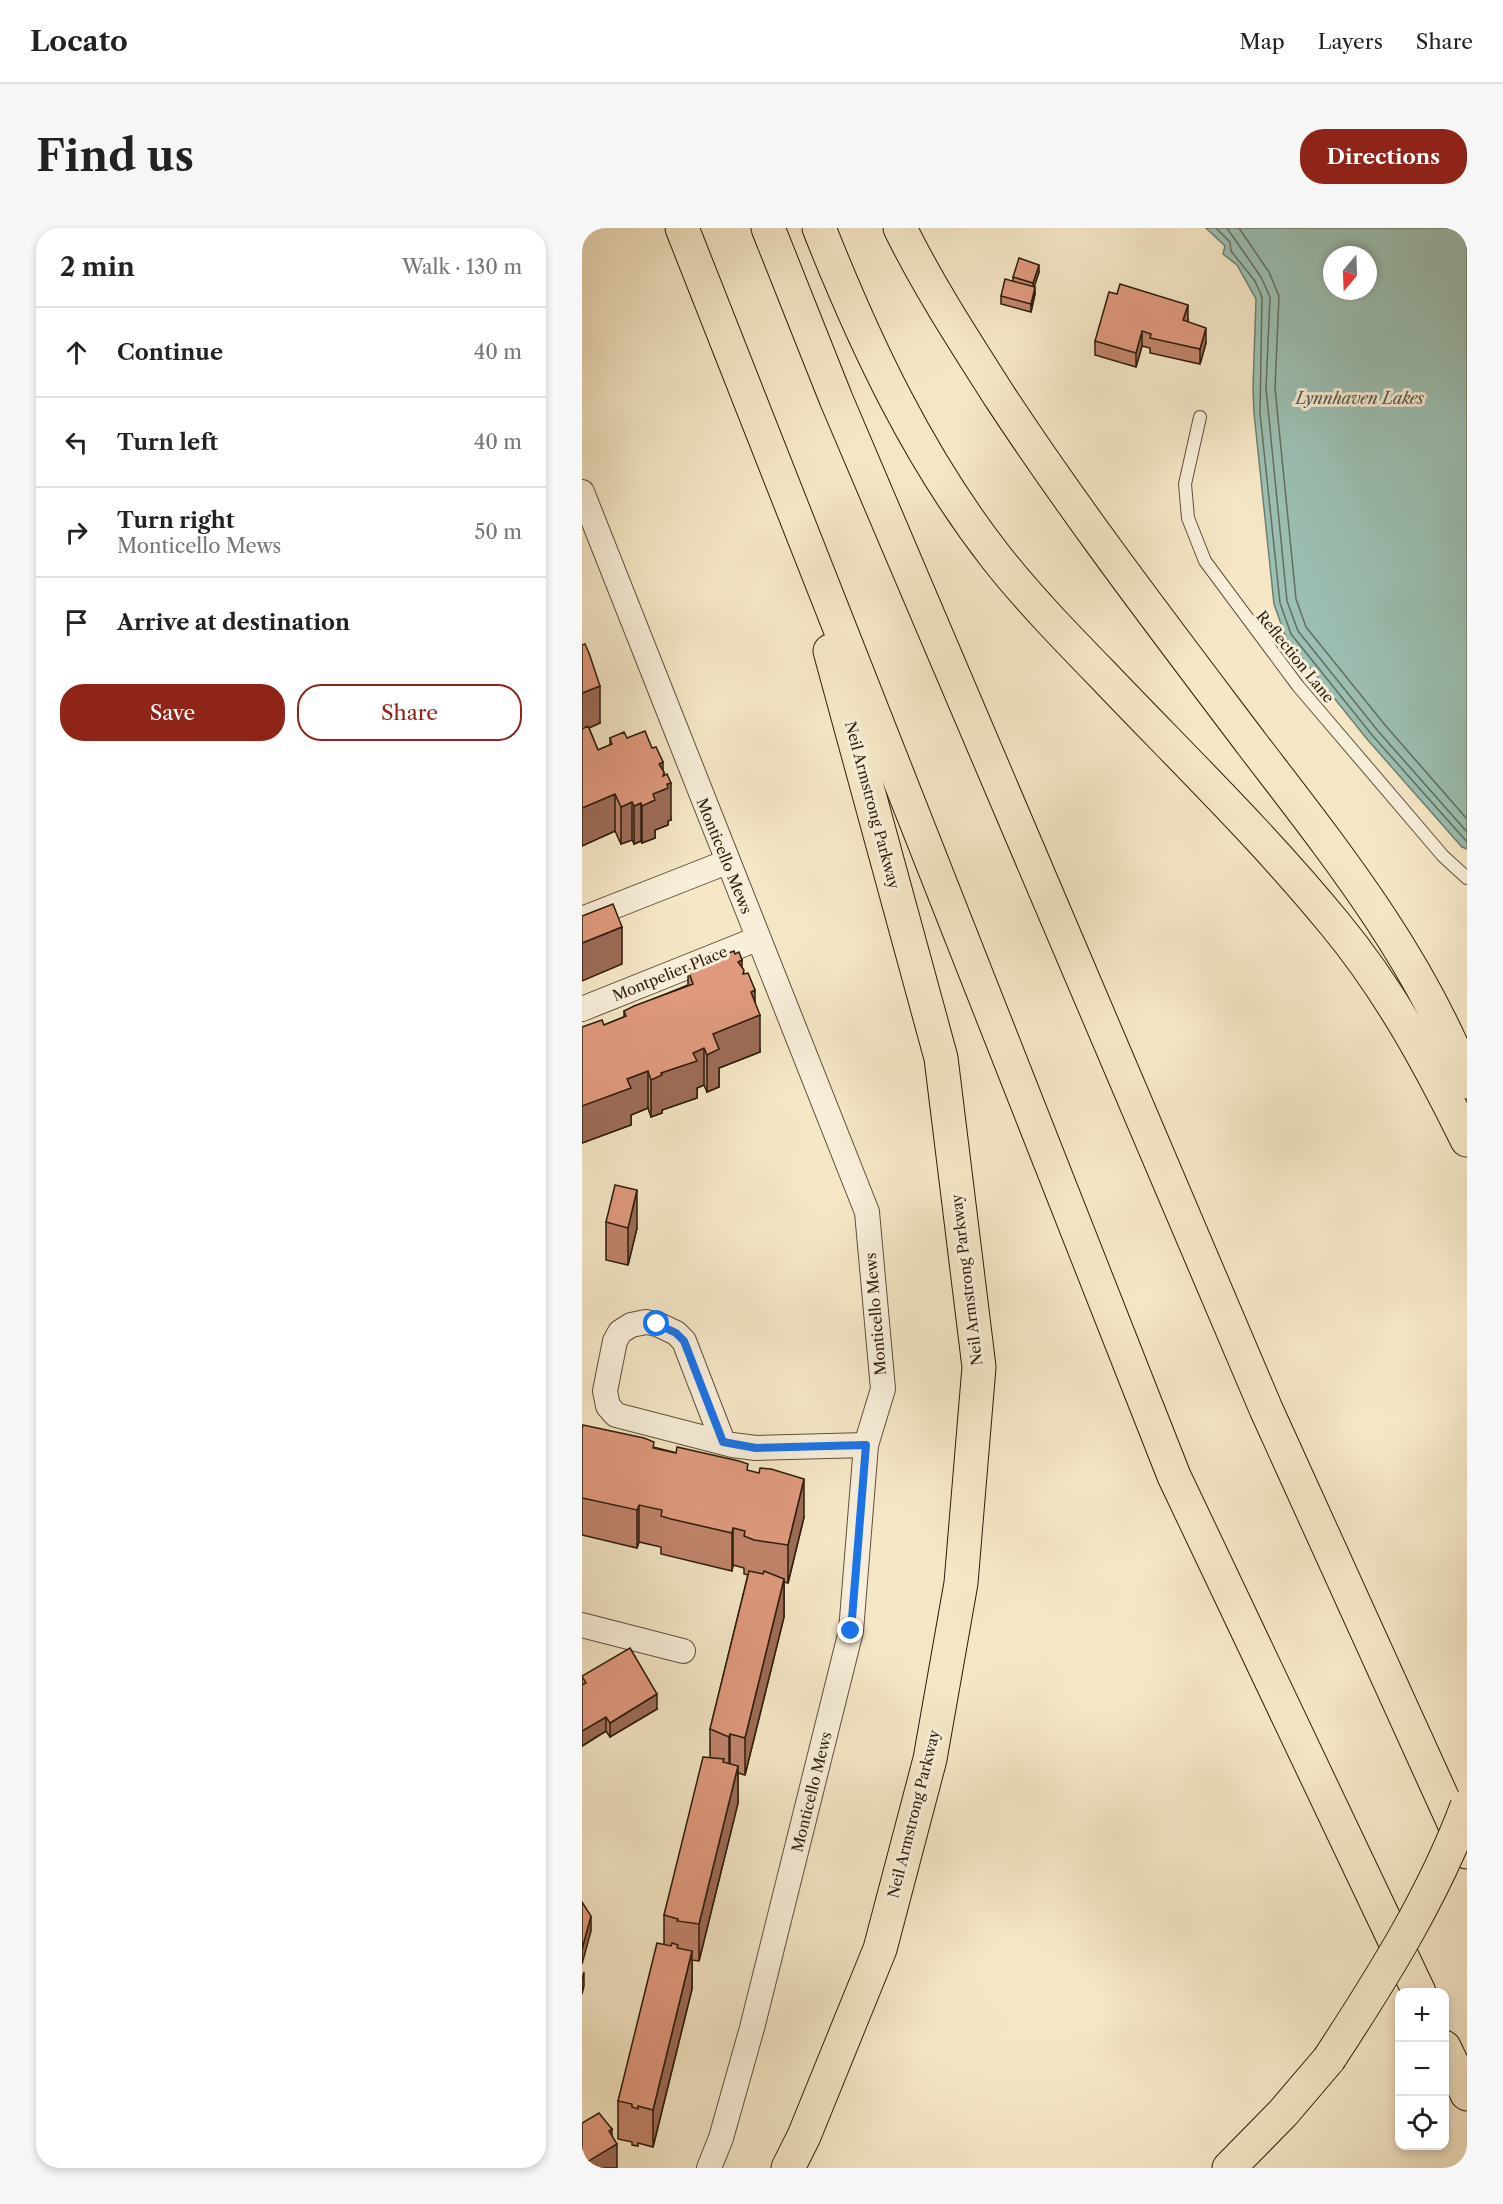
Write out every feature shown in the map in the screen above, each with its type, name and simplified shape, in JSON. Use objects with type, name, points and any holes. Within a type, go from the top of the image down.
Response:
[{"type":"highway","points":[[682,228],[1174,1476],[1417,1988]]},
{"type":"highway","points":[[768,228],[840,410],[1256,1387],[1467,1852]]},
{"type":"highway","points":[[819,228],[875,362],[927,456],[964,513],[1035,604],[1246,824],[1334,922],[1375,976],[1410,1032],[1467,1140]]},
{"type":"highway","points":[[900,228],[971,351],[1089,528],[1350,872],[1393,934],[1434,1005],[1467,1082]]},
{"type":"highway","name":"Neil Armstrong Parkway","points":[[787,493],[941,1058],[979,1366],[961,1583],[930,1759],[880,1949],[804,2136],[788,2168]]},
{"type":"highway","points":[[1229,2168],[1283,2113],[1329,2059],[1381,1980],[1425,1903],[1467,1806]]},
{"type":"highway","points":[[1449,2057],[1467,2094]]},
{"type":"street","name":"Monticello Mews","points":[[582,492],[757,939],[838,1132],[867,1212],[883,1389],[866,1445],[851,1631],[754,2017],[721,2138],[709,2168]]},
{"type":"street","points":[[582,919],[727,862]]},
{"type":"street","name":"Montpelier Place","points":[[582,1010],[757,939]]},
{"type":"street","points":[[723,1442],[684,1341],[667,1328],[646,1322],[631,1324],[620,1332],[615,1341],[604,1391],[608,1406],[616,1415],[723,1442],[756,1448],[866,1445]]},
{"type":"street","points":[[582,1626],[683,1651]]},
{"type":"lane","name":"Reflection Lane","points":[[1200,417],[1185,484],[1188,518],[1204,561],[1298,686],[1443,856],[1467,878]]},
{"type":"water","name":"Lynnhaven Lakes","points":[[1206,228],[1467,228],[1467,849],[1462,847],[1367,739],[1286,638],[1274,604],[1254,413],[1256,299],[1237,265],[1223,254],[1225,246]]},
{"type":"building","points":[[1019,258],[1039,265],[1033,283],[1013,277]]},
{"type":"building","points":[[1005,279],[1035,287],[1031,304],[1001,296]]},
{"type":"building","points":[[1120,284],[1188,305],[1183,320],[1206,328],[1200,349],[1150,338],[1151,334],[1142,331],[1136,353],[1095,341],[1109,292],[1117,294]]},
{"type":"building","points":[[585,644],[600,686],[582,693],[582,645]]},
{"type":"building","points":[[588,726],[598,750],[612,744],[610,738],[624,732],[627,738],[645,731],[652,748],[656,747],[663,762],[659,764],[664,772],[663,776],[667,774],[671,783],[667,784],[668,788],[653,794],[655,800],[642,806],[641,803],[634,806],[632,802],[621,807],[615,794],[582,808],[582,729]]},
{"type":"building","points":[[613,904],[622,927],[582,943],[582,916]]},
{"type":"building","points":[[716,951],[718,957],[734,951],[735,954],[739,952],[742,960],[738,962],[744,970],[743,974],[748,973],[755,990],[751,992],[760,1015],[713,1034],[719,1049],[707,1055],[704,1048],[693,1053],[697,1061],[661,1073],[662,1075],[651,1080],[648,1071],[627,1079],[631,1088],[582,1106],[582,1027],[602,1020],[604,1025],[626,1016],[624,1011],[634,1006],[693,984],[688,970],[699,965],[698,961],[704,958],[703,956]]},
{"type":"building","points":[[615,1185],[637,1190],[628,1228],[606,1222]]},
{"type":"building","points":[[583,1425],[644,1438],[654,1442],[653,1448],[676,1453],[677,1447],[739,1461],[748,1464],[747,1470],[759,1473],[760,1468],[771,1469],[804,1479],[788,1545],[754,1540],[744,1536],[745,1531],[733,1528],[732,1533],[671,1519],[661,1516],[662,1510],[639,1505],[637,1510],[582,1498]]},
{"type":"building","points":[[749,1571],[763,1574],[764,1571],[784,1579],[745,1738],[730,1734],[729,1737],[710,1729]]},
{"type":"building","points":[[630,1648],[657,1694],[610,1723],[606,1717],[582,1731],[582,1685],[586,1683],[582,1676]]},
{"type":"building","points":[[703,1757],[724,1759],[723,1762],[738,1766],[699,1924],[677,1921],[678,1919],[664,1915]]},
{"type":"building","points":[[582,1902],[591,1916],[582,1949]]},
{"type":"building","points":[[657,1943],[671,1946],[672,1943],[678,1945],[677,1948],[692,1951],[653,2110],[638,2106],[638,2109],[632,2107],[632,2104],[618,2101]]},
{"type":"building","points":[[599,2113],[612,2129],[609,2131],[617,2144],[582,2165],[582,2123]]},
{"type":"route","points":[[657,1324],[676,1333],[684,1341],[723,1442],[756,1448],[866,1445],[851,1631]]}]
